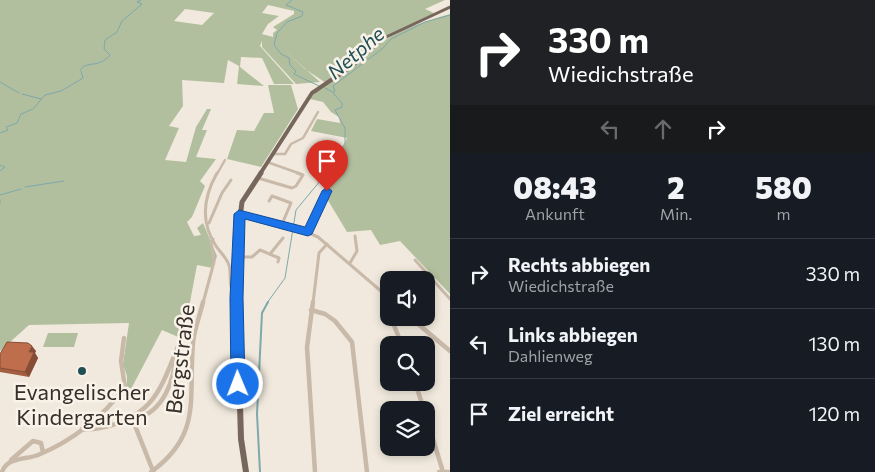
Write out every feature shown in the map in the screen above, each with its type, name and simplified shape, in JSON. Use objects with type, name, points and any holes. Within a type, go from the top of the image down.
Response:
[{"type":"main road","points":[[246,472],[240,430],[237,298],[239,214],[242,202],[312,93],[354,66],[384,38],[450,7]]},
{"type":"street","points":[[273,154],[285,154],[292,144],[303,138],[318,112]]},
{"type":"street","points":[[225,160],[206,193],[205,214],[213,239],[229,263],[231,292],[237,298]]},
{"type":"street","points":[[258,178],[292,188],[296,186],[302,175],[267,162]]},
{"type":"street","points":[[208,224],[222,193],[231,180]]},
{"type":"street","points":[[308,232],[327,191]]},
{"type":"street","points":[[269,201],[272,196],[291,202],[282,224]]},
{"type":"street","points":[[239,214],[295,227],[308,232],[327,244],[380,290]]},
{"type":"street","points":[[350,263],[356,255],[355,236]]},
{"type":"street","points":[[270,254],[283,238]]},
{"type":"street","name":"Bergstraße","points":[[153,472],[180,444],[190,416],[193,399],[193,342],[214,262],[211,242],[213,239]]},
{"type":"street","points":[[315,472],[307,347],[319,253],[327,244]]},
{"type":"street","points":[[237,257],[252,257],[260,250],[279,258],[278,262]]},
{"type":"street","points":[[415,260],[450,298]]},
{"type":"street","points":[[311,310],[332,317],[343,327],[352,342],[366,472]]},
{"type":"street","points":[[420,326],[450,351]]},
{"type":"street","points":[[10,461],[29,458],[43,452],[82,429],[114,401],[125,387],[121,361],[124,338]]},
{"type":"street","points":[[82,429],[88,431],[133,418],[150,404],[164,381],[179,344]]},
{"type":"street","points":[[133,418],[153,472]]},
{"type":"street","points":[[2,472],[3,466],[33,442],[41,443],[43,452]]},
{"type":"street","points":[[435,446],[443,472]]},
{"type":"street","points":[[439,472],[450,472]]},
{"type":"green space","points":[[0,0],[445,0],[425,9],[434,13],[383,38],[345,71],[326,83],[307,70],[320,82],[296,84],[262,47],[262,41],[260,46],[294,84],[274,84],[262,58],[241,57],[240,67],[264,86],[237,84],[239,66],[228,60],[224,83],[182,80],[183,106],[169,126],[179,128],[165,160],[186,162],[196,127],[207,109],[211,109],[202,130],[207,130],[196,157],[216,159],[200,181],[205,186],[192,217],[187,222],[194,236],[201,235],[197,228],[203,223],[217,256],[213,268],[197,265],[183,339],[162,330],[131,389],[127,386],[127,376],[123,364],[129,323],[29,325],[0,351]],"holes":[[[268,5],[294,11],[294,14],[273,27],[277,30],[273,33],[273,37],[262,34],[268,24],[279,16],[262,13]],[[185,9],[214,13],[202,25],[174,21]]]},
{"type":"green space","points":[[450,14],[450,294],[435,278],[435,271],[428,271],[400,241],[380,245],[371,230],[347,232],[326,197],[330,178],[324,179],[339,159],[347,138],[311,131],[317,119],[340,123],[339,117],[331,112],[323,102],[310,99],[313,95],[348,71],[370,51],[391,36]]},
{"type":"green space","points":[[268,85],[291,85],[298,109],[261,167],[227,159],[237,130],[254,131],[264,113],[274,113]]},
{"type":"green space","points":[[48,333],[78,333],[74,347],[43,347]]},
{"type":"building","points":[[7,342],[28,343],[32,346],[29,352],[34,352],[25,372],[0,368],[0,354]]},
{"type":"waterway","points":[[80,70],[86,65],[101,62],[110,55],[104,49],[105,40],[117,32],[122,21],[142,4],[137,2],[141,0]]},
{"type":"waterway","points":[[292,0],[286,5],[303,12],[302,16],[287,22],[277,33],[274,45],[281,54],[289,58],[290,65],[296,71],[294,74],[319,86]]},
{"type":"waterway","name":"Netphe","points":[[267,303],[285,278],[296,210],[335,163],[345,143],[345,128],[335,110],[342,107],[342,103],[333,93],[335,91],[333,86],[382,49],[391,39],[425,22],[450,15]]},
{"type":"waterway","points":[[0,133],[8,130],[6,127],[17,123],[21,114],[33,109],[45,95],[61,91],[83,78],[81,71]]},
{"type":"waterway","points":[[0,82],[19,93]]},
{"type":"waterway","points":[[325,88],[333,92]]},
{"type":"waterway","points":[[22,94],[41,99]]},
{"type":"waterway","points":[[0,165],[5,167],[0,171]]},
{"type":"waterway","points":[[25,187],[64,181]]},
{"type":"waterway","points":[[0,195],[21,189]]},
{"type":"waterway","name":"Netphe","points":[[260,472],[257,414],[262,313],[268,302]]},
{"type":"place","name":"Evangelischer Kindergarten","points":[[82,371]]},
{"type":"route","points":[[238,384],[237,298],[239,214],[308,232],[327,191]]}]
